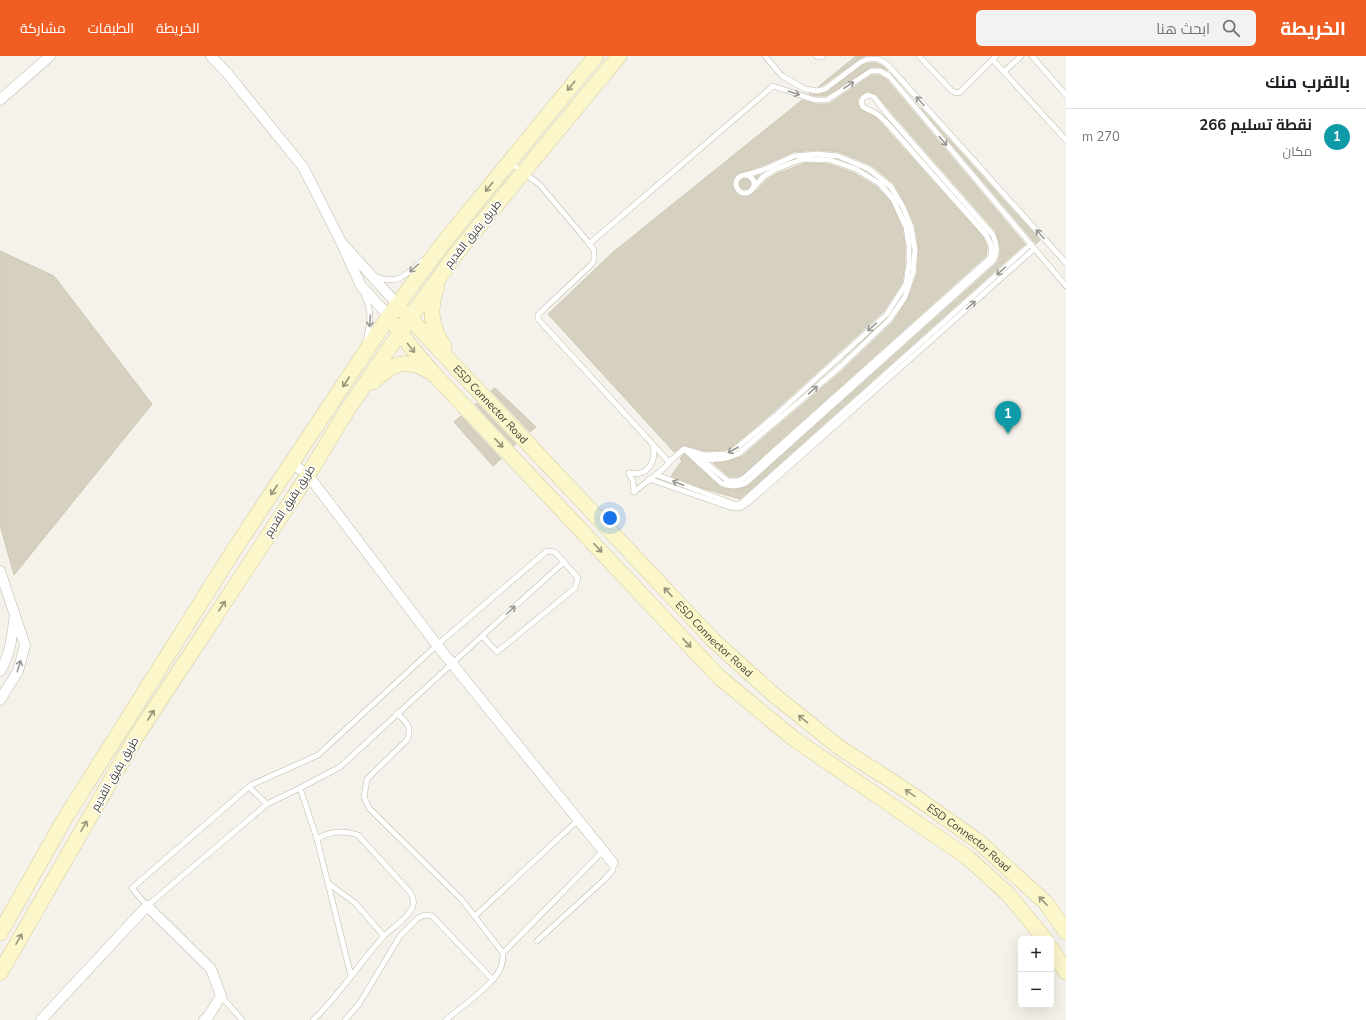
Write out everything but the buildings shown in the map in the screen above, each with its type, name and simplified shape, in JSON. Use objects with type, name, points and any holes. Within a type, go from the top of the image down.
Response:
[{"type":"main road","name":"طريق بقيق القديم","points":[[0,934],[64,820],[232,553],[393,310],[444,242],[596,56]]},
{"type":"main road","name":"طريق بقيق القديم","points":[[0,973],[136,737],[308,475],[348,409],[400,332],[445,270],[619,56]]},
{"type":"main road","points":[[445,270],[436,287],[432,315],[437,336],[462,374]]},
{"type":"main road","name":"ESD Connector Road","points":[[393,310],[410,318],[713,640],[774,695],[840,748],[907,791],[979,842],[1046,903],[1066,932]]},
{"type":"main road","name":"ESD Connector Road","points":[[393,310],[400,332],[433,373],[720,677],[794,740],[967,857],[1008,894],[1043,936]]},
{"type":"main road","points":[[348,409],[390,367],[408,363],[419,365],[433,373]]},
{"type":"main road","points":[[582,530],[596,516]]},
{"type":"main road","points":[[1054,953],[1066,972]]},
{"type":"street","points":[[0,100],[50,56]]},
{"type":"street","points":[[211,56],[227,73],[303,167],[341,242],[360,286],[393,310]]},
{"type":"street","points":[[341,242],[368,272],[393,310]]},
{"type":"street","points":[[292,463],[308,475],[451,663],[613,863]]},
{"type":"street","points":[[0,571],[25,645],[18,671],[0,700]]},
{"type":"street","points":[[0,671],[4,666],[12,643],[14,616]]},
{"type":"street","points":[[41,1020],[147,906],[211,969],[222,996],[208,1017],[204,1020]]},
{"type":"lane","points":[[765,56],[782,76],[805,89],[817,92],[825,89],[861,62],[868,59],[878,59],[887,64],[1066,263]]},
{"type":"lane","points":[[816,56],[823,56]]},
{"type":"lane","points":[[919,56],[952,92],[956,93],[960,92],[994,58],[1004,72],[1066,140]]},
{"type":"lane","points":[[1004,72],[1021,56]]},
{"type":"lane","points":[[1032,56],[1066,95]]},
{"type":"lane","points":[[589,244],[773,86],[814,100],[827,100],[871,71],[880,71],[889,76],[1066,286]]},
{"type":"lane","points":[[868,95],[874,97],[887,114],[993,235],[997,243],[997,253],[993,262],[746,483],[737,486],[728,486],[721,483],[684,449],[701,459],[728,481],[738,481],[744,478],[990,258],[992,251],[990,242],[986,235],[886,122],[877,114],[863,107],[861,102],[863,98],[868,95]]},
{"type":"lane","points":[[684,449],[705,455],[726,454],[734,450],[774,417],[887,314],[906,284],[909,264],[909,245],[906,227],[893,199],[880,184],[856,169],[830,160],[804,159],[774,170],[764,176],[747,194],[743,194],[736,189],[736,180],[742,175],[765,169],[794,156],[817,154],[838,156],[869,169],[890,187],[903,207],[911,227],[915,250],[913,273],[905,297],[890,319],[841,366],[738,454],[729,459],[701,459]]},
{"type":"lane","points":[[509,161],[540,185],[594,250],[594,260],[538,315],[538,319],[669,462]]},
{"type":"lane","points":[[746,175],[751,177],[753,180],[753,188]]},
{"type":"lane","points":[[368,272],[383,280],[397,280],[405,276],[444,242]]},
{"type":"lane","points":[[657,475],[734,504],[740,504],[1032,247]]},
{"type":"lane","points":[[650,479],[733,508],[740,508],[748,503],[1032,247]]},
{"type":"lane","points":[[360,286],[369,304],[371,319],[362,357]]},
{"type":"lane","points":[[653,444],[654,450],[652,464],[638,474],[628,473],[633,481],[634,492],[657,475],[684,449]]},
{"type":"lane","points":[[482,636],[497,652],[575,588],[578,578],[564,562],[555,552],[547,551],[437,645],[318,755],[251,785],[132,888],[147,906],[266,804],[340,767],[451,663],[564,562]]},
{"type":"lane","points":[[397,713],[410,727],[410,733],[407,740],[367,779],[364,797],[369,808],[462,900],[503,953],[503,962],[500,970],[493,980],[446,1020]]},
{"type":"lane","points":[[249,787],[266,804]]},
{"type":"lane","points":[[300,788],[328,883],[351,976]]},
{"type":"lane","points":[[475,916],[578,820]]},
{"type":"lane","points":[[313,1020],[329,1004],[384,936],[410,912],[413,907],[412,896],[409,891],[358,835],[350,832],[333,832],[316,839]]},
{"type":"lane","points":[[503,953],[603,851]]},
{"type":"lane","points":[[537,940],[604,880],[613,870],[613,863]]},
{"type":"lane","points":[[328,883],[355,903],[384,936]]},
{"type":"lane","points":[[348,1019],[360,1004],[400,936],[414,921],[425,915],[432,916],[493,980]]},
{"type":"lane","points":[[222,996],[242,1020]]},
{"type":"place","name":"نقطة تسليم 266","points":[[1008,434]]}]
